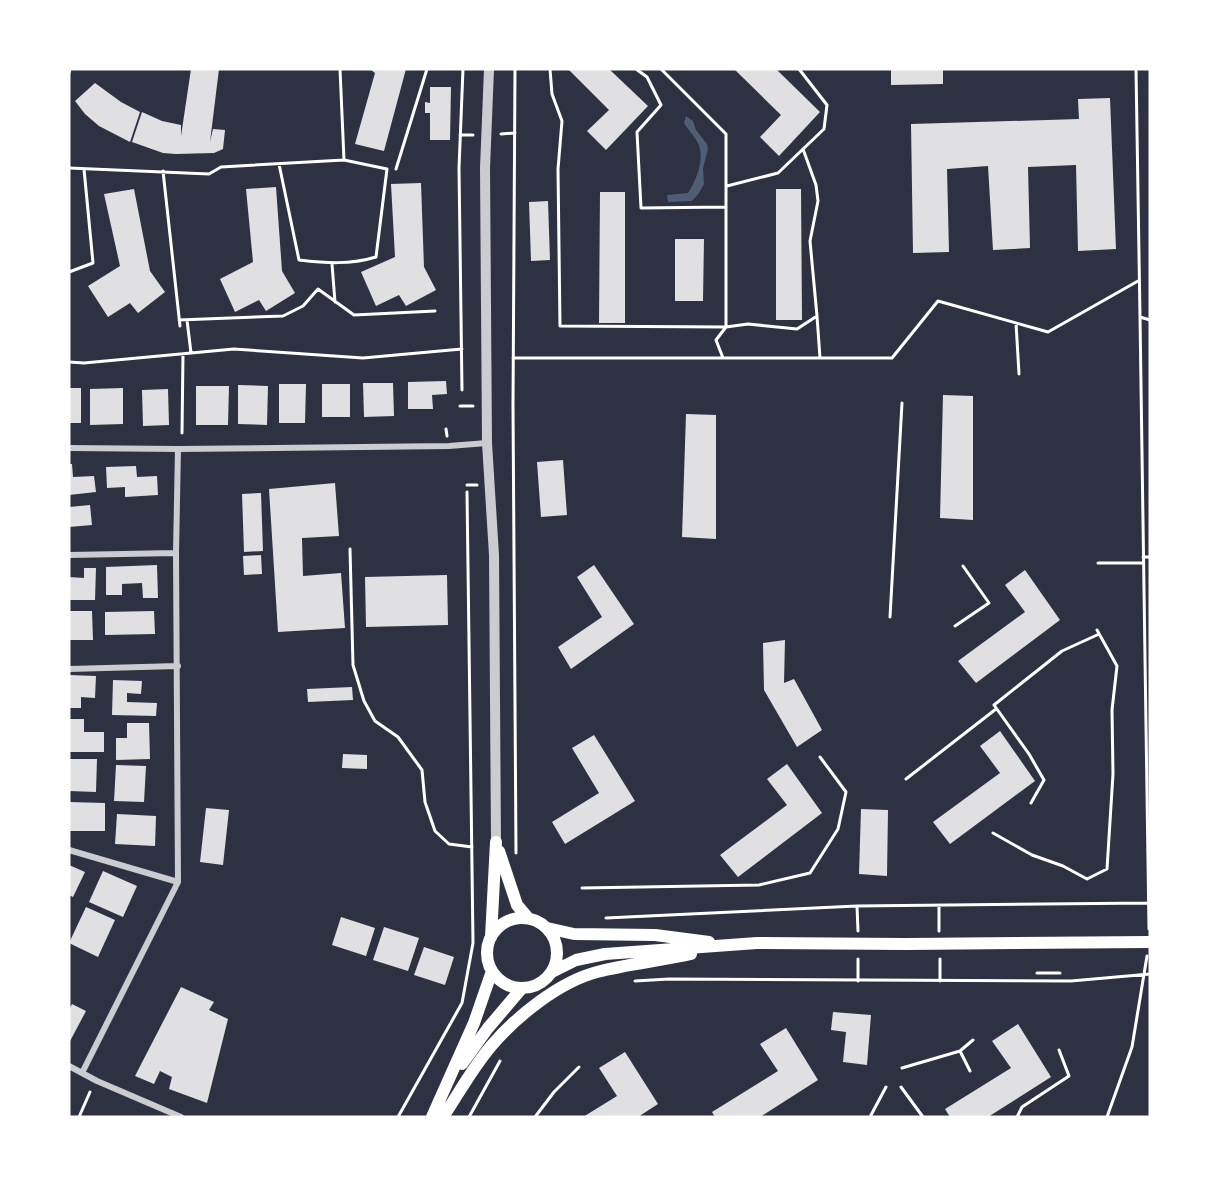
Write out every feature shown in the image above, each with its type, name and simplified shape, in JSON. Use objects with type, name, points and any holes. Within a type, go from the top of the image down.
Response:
[{"type":"main road","points":[[496,842],[517,905],[528,918]]},
{"type":"main road","points":[[496,842],[488,960],[492,971],[500,980],[510,986],[522,988],[534,986],[552,972],[576,960],[605,954],[757,943],[1150,942]]},
{"type":"main road","points":[[491,938],[506,922],[517,918],[528,918],[547,928],[574,934],[655,935],[731,945]]},
{"type":"main road","points":[[547,928],[554,938],[557,949],[552,972]]},
{"type":"main road","points":[[443,1117],[492,1045],[532,1008],[570,983],[595,972],[731,945]]},
{"type":"main road","points":[[432,1117],[474,1023],[492,971]]},
{"type":"main road","points":[[442,1095],[488,1028],[522,988]]},
{"type":"street","points":[[489,69],[485,168],[487,443],[494,555],[496,842]]},
{"type":"street","points":[[69,448],[449,446],[487,443]]},
{"type":"street","points":[[82,1072],[178,882],[176,553],[178,449]]},
{"type":"street","points":[[69,555],[176,553]]},
{"type":"street","points":[[69,669],[178,666]]},
{"type":"street","points":[[69,850],[178,882]]},
{"type":"street","points":[[69,1066],[181,1117]]},
{"type":"path","points":[[340,69],[344,160]]},
{"type":"path","points":[[396,169],[427,69]]},
{"type":"path","points":[[462,390],[459,168],[463,69]]},
{"type":"path","points":[[515,69],[513,358],[516,861]]},
{"type":"path","points":[[550,69],[552,94],[562,121],[558,169],[560,326],[726,327],[748,324],[797,329],[816,316]]},
{"type":"path","points":[[636,69],[647,77],[661,105],[637,132],[641,208],[726,207]]},
{"type":"path","points":[[661,69],[726,134],[726,327],[716,340],[723,358]]},
{"type":"path","points":[[726,186],[778,173],[824,129],[827,105],[799,69]]},
{"type":"path","points":[[606,918],[857,906],[1150,903],[1136,69]]},
{"type":"path","points":[[803,149],[816,185],[818,201],[810,241],[820,358]]},
{"type":"path","points":[[69,168],[209,174],[221,167],[344,160],[387,169],[376,257],[363,261],[332,264],[298,260],[279,164]]},
{"type":"path","points":[[69,272],[93,262],[84,169]]},
{"type":"path","points":[[163,171],[180,326]]},
{"type":"path","points":[[332,264],[335,302]]},
{"type":"path","points":[[513,358],[892,358],[938,301],[1048,332],[1138,281]]},
{"type":"path","points":[[179,320],[283,316],[303,306],[318,289],[354,315],[435,311]]},
{"type":"path","points":[[1140,317],[1150,320]]},
{"type":"path","points":[[187,320],[191,353]]},
{"type":"path","points":[[1016,323],[1019,374]]},
{"type":"path","points":[[69,362],[84,363],[234,349],[363,358],[462,349]]},
{"type":"path","points":[[182,433],[183,354]]},
{"type":"path","points":[[890,617],[902,403]]},
{"type":"path","points":[[398,1117],[462,1003],[473,943],[467,492]]},
{"type":"path","points":[[350,549],[353,665],[364,701],[375,722],[398,737],[422,771],[425,802],[435,831],[449,844],[472,847]]},
{"type":"path","points":[[1143,557],[1150,557]]},
{"type":"path","points":[[1098,563],[1143,563]]},
{"type":"path","points":[[955,626],[989,603],[963,566]]},
{"type":"path","points":[[993,833],[1032,855],[1063,866],[1087,879],[1107,869],[1113,774],[1112,710],[1117,666],[1098,630]]},
{"type":"path","points":[[1031,803],[1044,780],[1029,754],[994,705],[1062,651],[1097,635]]},
{"type":"path","points":[[906,779],[996,709]]},
{"type":"path","points":[[582,888],[759,885],[810,873],[838,829],[846,792],[820,758]]},
{"type":"path","points":[[1037,973],[1060,973]]},
{"type":"path","points":[[1107,1117],[1132,1047],[1145,974]]},
{"type":"path","points":[[627,981],[669,979],[1071,980],[1150,974]]},
{"type":"path","points":[[902,1068],[960,1051],[973,1040]]},
{"type":"path","points":[[1017,1117],[1022,1107],[1069,1076],[1059,1050]]},
{"type":"path","points":[[960,1051],[970,1071]]},
{"type":"path","points":[[469,1117],[505,1053]]},
{"type":"path","points":[[536,1117],[554,1092],[579,1067]]},
{"type":"path","points":[[870,1117],[886,1087]]},
{"type":"path","points":[[901,1088],[923,1117]]},
{"type":"path","points":[[79,1117],[90,1092]]},
{"type":"water","points":[[686,116],[693,121],[696,130],[707,144],[708,149],[703,168],[704,184],[692,201],[668,202],[667,195],[688,193],[699,169],[700,149],[684,123]]},
{"type":"building","points":[[191,69],[219,69],[210,142],[213,129],[225,130],[223,149],[214,153],[163,153],[132,142],[142,112],[162,121],[181,125],[181,136]]},
{"type":"building","points":[[370,69],[406,69],[384,151],[355,144],[375,73]]},
{"type":"building","points":[[568,69],[609,69],[648,106],[606,150],[587,131],[609,110]]},
{"type":"building","points":[[734,69],[776,69],[820,112],[779,156],[760,137],[781,115]]},
{"type":"building","points":[[891,69],[943,69],[943,84],[891,85]]},
{"type":"building","points":[[95,83],[121,102],[140,112],[130,142],[99,126],[75,101]]},
{"type":"building","points":[[430,87],[451,87],[450,140],[430,140],[430,113],[425,113],[425,102],[430,103]]},
{"type":"building","points":[[1110,98],[1116,249],[1078,251],[1076,165],[1028,167],[1030,248],[993,250],[988,166],[947,169],[949,252],[913,253],[911,124],[1079,119],[1078,99]]},
{"type":"building","points":[[421,183],[424,267],[436,290],[406,306],[399,295],[376,306],[361,272],[395,257],[391,184]]},
{"type":"building","points":[[276,187],[282,271],[295,293],[266,311],[259,300],[235,312],[220,279],[253,262],[246,189]]},
{"type":"building","points":[[134,189],[150,271],[165,292],[138,313],[130,303],[108,317],[88,286],[120,266],[104,194]]},
{"type":"building","points":[[776,189],[801,189],[802,320],[776,320]]},
{"type":"building","points":[[600,192],[625,192],[625,323],[599,323]]},
{"type":"building","points":[[548,201],[550,260],[531,261],[529,202]]},
{"type":"building","points":[[675,239],[704,239],[703,301],[675,301]]},
{"type":"building","points":[[446,381],[447,394],[432,395],[433,409],[408,409],[408,382]]},
{"type":"building","points":[[363,383],[393,383],[394,416],[364,417]]},
{"type":"building","points":[[279,384],[306,384],[305,423],[279,423]]},
{"type":"building","points":[[322,384],[350,384],[350,417],[322,417]]},
{"type":"building","points":[[238,385],[268,386],[267,425],[238,424]]},
{"type":"building","points":[[196,386],[229,386],[228,425],[196,425]]},
{"type":"building","points":[[69,388],[81,388],[81,423],[69,423]]},
{"type":"building","points":[[123,388],[123,424],[90,425],[90,389]]},
{"type":"building","points":[[168,389],[169,425],[143,426],[142,390]]},
{"type":"building","points":[[943,395],[973,396],[973,520],[940,518]]},
{"type":"building","points":[[686,414],[716,415],[716,539],[682,537]]},
{"type":"building","points":[[563,460],[567,515],[541,517],[537,462]]},
{"type":"building","points":[[69,464],[72,464],[73,477],[94,476],[96,492],[69,495]]},
{"type":"building","points":[[136,466],[137,477],[157,476],[158,495],[125,497],[125,487],[107,488],[106,467]]},
{"type":"building","points":[[335,483],[339,536],[302,538],[303,576],[341,573],[345,628],[278,632],[269,489]]},
{"type":"building","points":[[261,493],[263,551],[244,552],[242,494]]},
{"type":"building","points":[[90,505],[92,525],[69,527],[69,507]]},
{"type":"building","points":[[261,555],[262,574],[244,575],[243,556]]},
{"type":"building","points":[[157,565],[158,598],[143,598],[142,583],[122,584],[122,595],[106,595],[106,567]]},
{"type":"building","points":[[594,565],[634,624],[571,669],[558,647],[602,617],[577,577]]},
{"type":"building","points":[[84,568],[96,568],[95,600],[69,600],[69,577],[84,578]]},
{"type":"building","points":[[1025,570],[1060,620],[976,683],[958,661],[1025,612],[1005,585]]},
{"type":"building","points":[[447,575],[448,625],[366,627],[365,577]]},
{"type":"building","points":[[69,611],[92,611],[93,640],[69,640]]},
{"type":"building","points":[[154,611],[155,634],[105,635],[105,612]]},
{"type":"building","points":[[785,640],[784,683],[794,679],[822,730],[797,747],[764,690],[763,643]]},
{"type":"building","points":[[69,675],[96,676],[95,698],[81,697],[81,708],[69,708]]},
{"type":"building","points":[[113,680],[142,681],[141,694],[127,693],[127,702],[157,703],[156,716],[112,715]]},
{"type":"building","points":[[352,687],[353,700],[308,702],[307,689]]},
{"type":"building","points":[[69,719],[84,719],[84,732],[104,732],[104,752],[69,752]]},
{"type":"building","points":[[127,723],[149,723],[150,759],[116,760],[116,738],[127,738]]},
{"type":"building","points":[[1000,731],[1035,781],[950,844],[933,822],[1000,773],[980,746]]},
{"type":"building","points":[[594,735],[635,801],[565,844],[552,822],[599,793],[572,748]]},
{"type":"building","points":[[343,754],[367,755],[367,769],[342,768]]},
{"type":"building","points":[[69,759],[97,759],[96,792],[69,791]]},
{"type":"building","points":[[787,764],[822,813],[738,877],[720,855],[787,805],[767,779]]},
{"type":"building","points":[[116,765],[146,766],[144,802],[114,801]]},
{"type":"building","points":[[69,802],[105,803],[105,831],[69,831]]},
{"type":"building","points":[[206,808],[229,810],[223,865],[200,862]]},
{"type":"building","points":[[861,809],[888,810],[887,876],[859,874]]},
{"type":"building","points":[[117,814],[156,816],[155,846],[115,844]]},
{"type":"building","points":[[69,865],[85,872],[73,897],[69,895]]},
{"type":"building","points":[[103,871],[137,886],[123,917],[89,902]]},
{"type":"building","points":[[86,907],[115,920],[98,957],[69,943]]},
{"type":"building","points":[[341,917],[375,928],[366,956],[332,945]]},
{"type":"building","points":[[384,927],[419,938],[408,971],[373,960]]},
{"type":"building","points":[[424,947],[454,957],[445,985],[414,975]]},
{"type":"building","points":[[181,987],[214,1002],[209,1010],[228,1019],[207,1103],[169,1089],[172,1077],[160,1071],[154,1084],[135,1076]]},
{"type":"building","points":[[72,1004],[86,1011],[69,1043],[69,1010]]},
{"type":"building","points":[[833,1012],[871,1015],[867,1065],[843,1062],[846,1032],[831,1030]]},
{"type":"building","points":[[1018,1024],[1051,1077],[988,1117],[950,1117],[945,1109],[1011,1068],[992,1041]]},
{"type":"building","points":[[786,1028],[818,1080],[760,1117],[715,1117],[712,1112],[778,1071],[760,1044]]},
{"type":"building","points":[[625,1052],[658,1104],[638,1117],[583,1117],[617,1096],[599,1068]]}]
